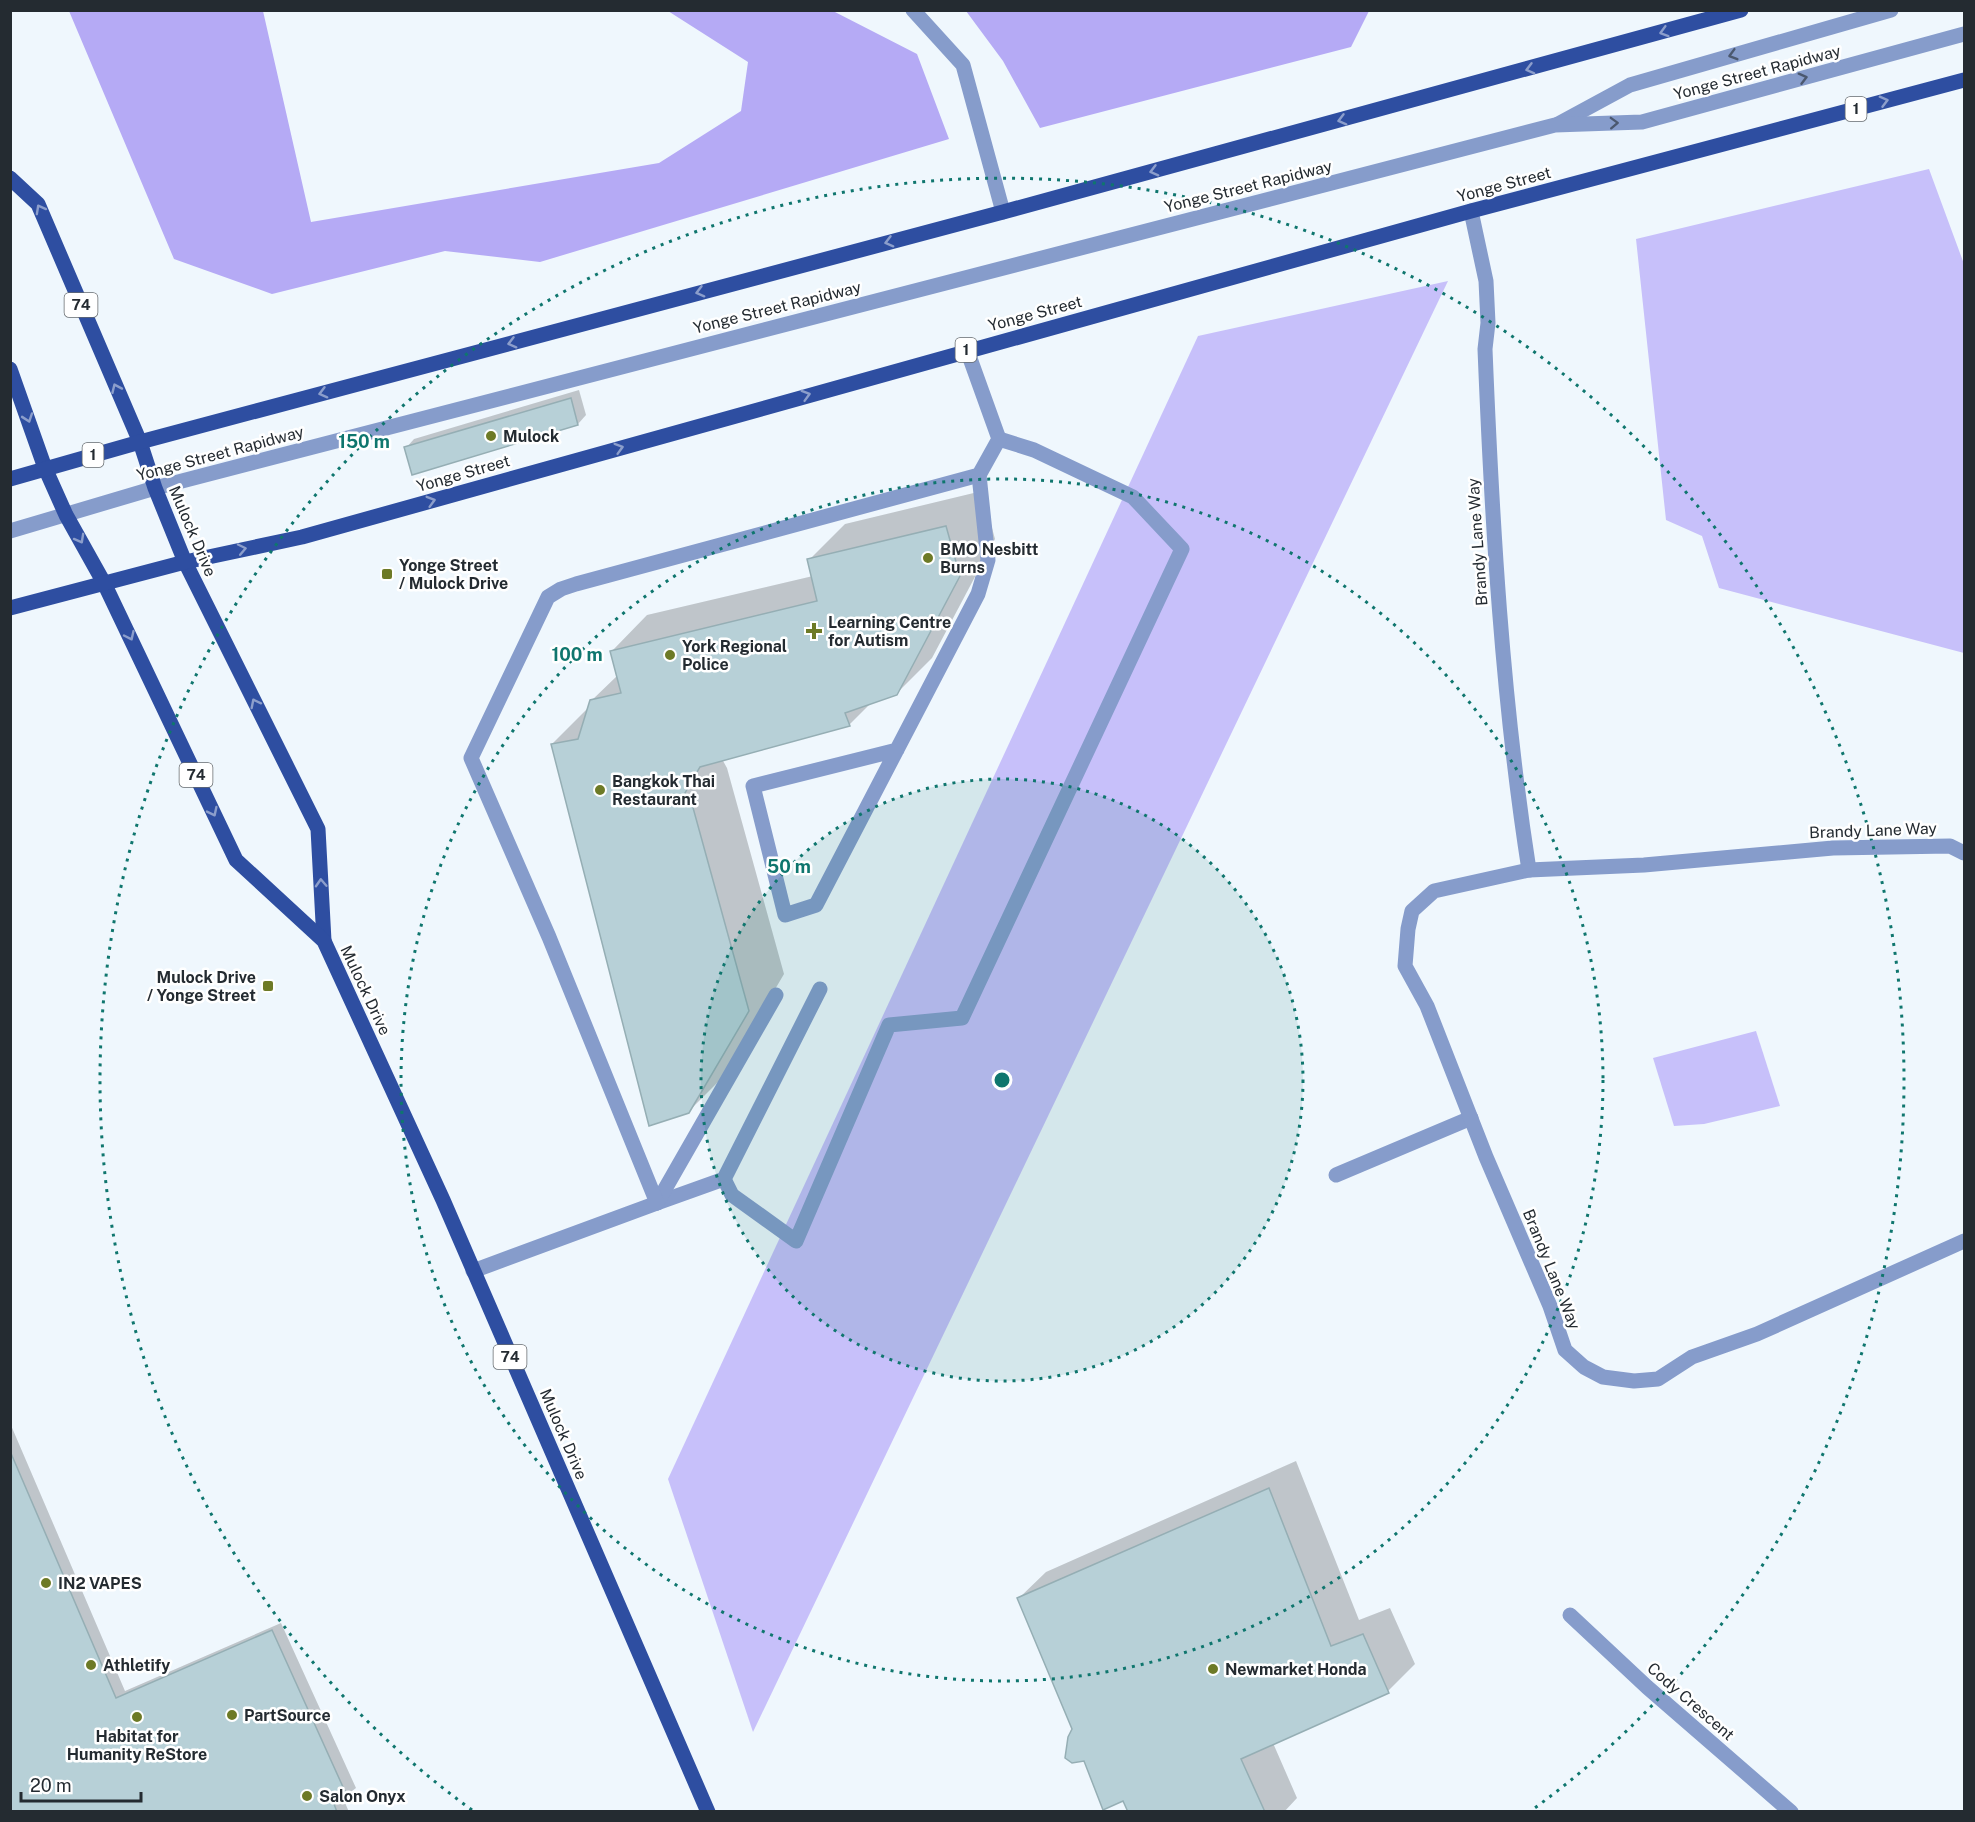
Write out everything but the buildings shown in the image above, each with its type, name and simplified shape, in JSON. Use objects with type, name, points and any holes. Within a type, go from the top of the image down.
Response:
[{"type":"main road","name":"1","points":[[10,479],[140,442],[1003,212],[1741,10]]},
{"type":"main road","name":"Yonge Street","points":[[10,608],[185,561],[302,537],[1471,211],[1965,80]]},
{"type":"main road","name":"Mulock Drive","points":[[10,178],[38,204],[140,442],[155,488],[185,561],[318,829],[324,941],[397,1098],[708,1812]]},
{"type":"main road","name":"Mulock Drive","points":[[10,369],[45,468],[66,515],[105,583],[236,860],[324,941]]},
{"type":"street","points":[[913,10],[963,65],[1003,212]]},
{"type":"street","name":"Yonge Street Rapidway","points":[[1555,125],[1630,85],[1891,10]]},
{"type":"street","name":"Yonge Street Rapidway","points":[[10,531],[155,488],[1555,125],[1641,123],[1965,34]]},
{"type":"street","name":"Brandy Lane Way","points":[[1471,211],[1486,281],[1488,323],[1485,349],[1492,526],[1517,795],[1529,870]]},
{"type":"street","points":[[897,750],[753,786],[785,915],[816,905],[897,750],[978,594],[988,560],[979,475],[999,439],[967,350]]},
{"type":"street","points":[[724,1179],[732,1195],[796,1241],[889,1025],[962,1018],[1182,549],[1133,497],[1034,450],[999,439]]},
{"type":"street","points":[[657,1203],[549,937],[471,758],[548,597],[561,589],[979,475]]},
{"type":"street","name":"Brandy Lane Way","points":[[1965,854],[1950,846],[1833,848],[1644,865],[1529,870],[1434,891],[1412,911],[1405,966],[1427,1006],[1550,1306],[1565,1350],[1584,1367],[1604,1377],[1634,1381],[1658,1379],[1692,1357],[1757,1334],[1965,1241]]},
{"type":"street","points":[[473,1271],[724,1179],[820,989]]},
{"type":"street","points":[[657,1203],[776,995]]},
{"type":"street","points":[[1336,1175],[1471,1118]]},
{"type":"street","name":"Cody Crescent","points":[[1570,1615],[1647,1687],[1791,1812]]},
{"type":"shaded area","points":[[69,11],[263,11],[311,222],[659,163],[741,111],[748,62],[668,11],[833,11],[917,54],[949,139],[540,262],[445,251],[272,294],[174,259]]},
{"type":"shaded area","points":[[966,11],[1369,11],[1351,47],[1040,128],[1003,61]]},
{"type":"shaded area","points":[[1929,169],[1964,264],[1964,653],[1719,588],[1702,536],[1666,520],[1636,239]]},
{"type":"shaded area","points":[[1448,281],[753,1732],[668,1479],[1198,336]]},
{"type":"shaded area","points":[[1756,1031],[1780,1106],[1704,1124],[1674,1126],[1653,1058]]},
{"type":"place","name":"Mulock","points":[[491,436]]},
{"type":"place","name":"BMO Nesbitt Burns","points":[[928,558]]},
{"type":"place","name":"Yonge Street / Mulock Drive","points":[[387,574]]},
{"type":"place","name":"Learning Centre for Autism","points":[[814,631]]},
{"type":"place","name":"York Regional Police","points":[[670,655]]},
{"type":"place","name":"Bangkok Thai Restaurant","points":[[600,790]]},
{"type":"place","name":"Mulock Drive / Yonge Street","points":[[268,986]]},
{"type":"place","name":"IN2 VAPES","points":[[46,1583]]},
{"type":"place","name":"Athletify","points":[[91,1665]]},
{"type":"place","name":"Newmarket Honda","points":[[1213,1669]]},
{"type":"place","name":"PartSource","points":[[232,1715]]},
{"type":"place","name":"Habitat for Humanity ReStore","points":[[137,1717]]},
{"type":"place","name":"Salon Onyx","points":[[307,1796]]}]
